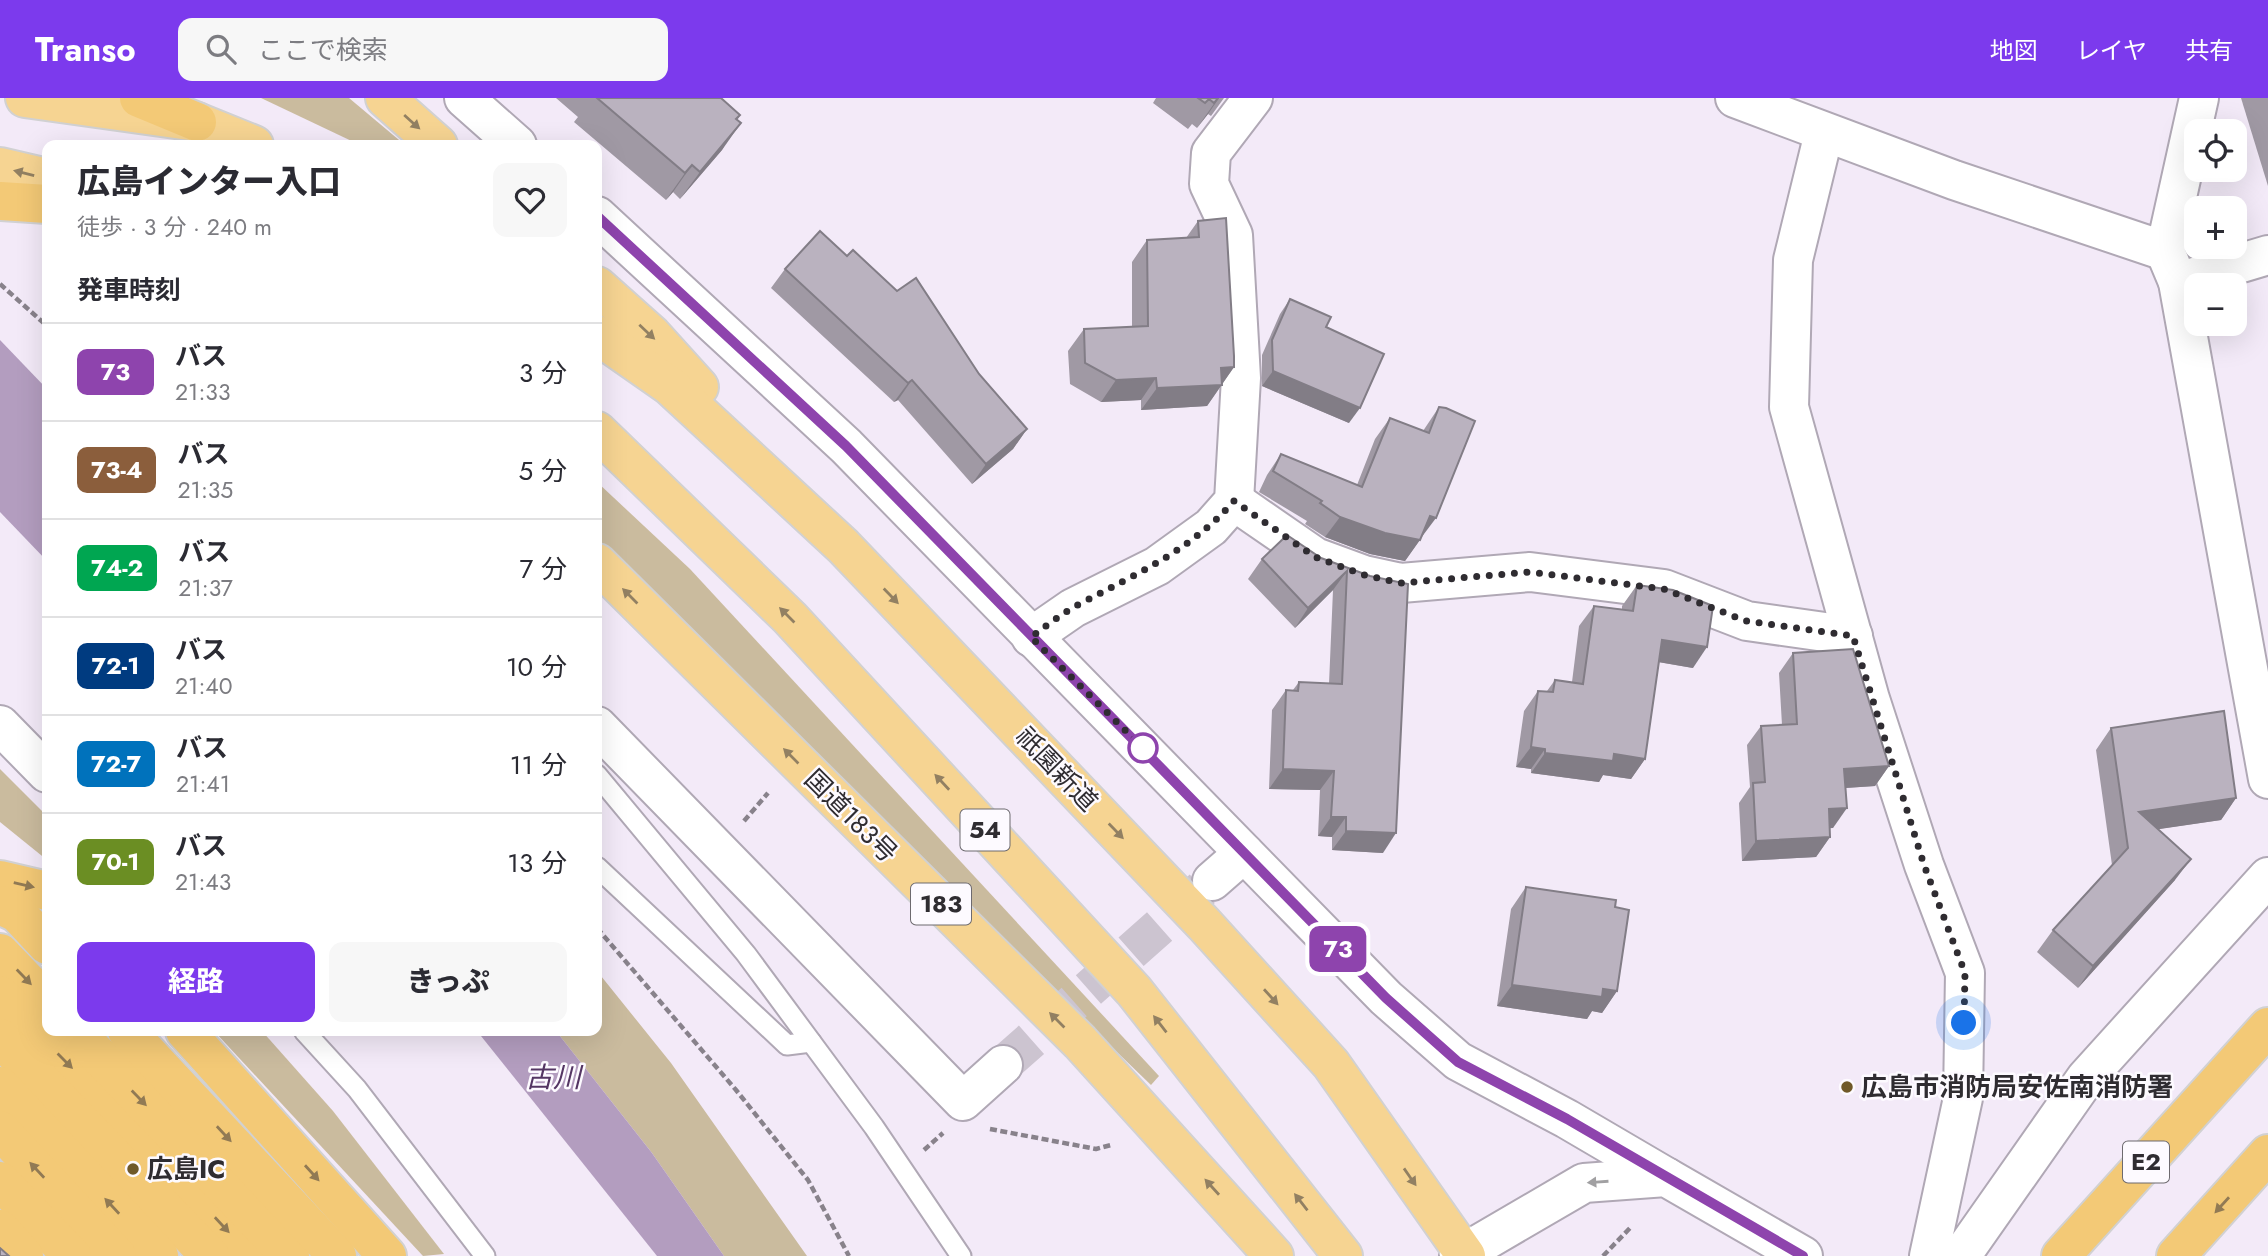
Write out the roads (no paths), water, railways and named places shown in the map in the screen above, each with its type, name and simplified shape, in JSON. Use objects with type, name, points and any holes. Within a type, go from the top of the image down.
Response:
[{"type":"highway","points":[[25,98],[197,122]]},
{"type":"highway","points":[[139,98],[242,140]]},
{"type":"highway","points":[[385,98],[432,140]]},
{"type":"highway","points":[[0,167],[28,196]]},
{"type":"highway","points":[[602,290],[652,335],[844,546]]},
{"type":"highway","name":"祇園新道","points":[[602,338],[670,386],[844,546],[1204,924],[1331,1064],[1463,1255]]},
{"type":"highway","name":"54","points":[[602,436],[790,618],[1134,991],[1343,1256]]},
{"type":"highway","name":"国道183号","points":[[602,568],[1080,1042],[1274,1256]]},
{"type":"highway","points":[[0,880],[42,890]]},
{"type":"highway","points":[[0,905],[17,913],[42,940]]},
{"type":"highway","points":[[0,953],[42,997]]},
{"type":"highway","points":[[0,995],[156,1154],[251,1256]]},
{"type":"highway","name":"E2","points":[[2061,1256],[2268,1027]]},
{"type":"highway","points":[[80,1036],[290,1256]]},
{"type":"highway","points":[[132,1036],[337,1256]]},
{"type":"highway","points":[[189,1036],[387,1256]]},
{"type":"highway","points":[[0,1038],[210,1256]]},
{"type":"highway","points":[[2039,1256],[2231,1068]]},
{"type":"highway","points":[[0,1086],[159,1256]]},
{"type":"highway","points":[[0,1130],[117,1256]]},
{"type":"highway","points":[[2176,1256],[2268,1154]]},
{"type":"highway","points":[[0,1181],[72,1256]]},
{"type":"highway","points":[[0,1229],[24,1256]]},
{"type":"street","points":[[464,98],[511,140]]},
{"type":"street","points":[[1031,637],[1073,608],[1157,566],[1211,527],[1234,501],[1241,378],[1233,235],[1209,184],[1211,153],[1252,98]]},
{"type":"street","points":[[1735,98],[2171,266],[2268,255]]},
{"type":"street","points":[[2199,98],[2171,266],[2268,779]]},
{"type":"street","points":[[1824,133],[1794,260],[1789,407],[1853,636],[1924,865],[1965,973],[1963,1098],[1929,1256]]},
{"type":"street","points":[[602,221],[846,446],[1386,998],[1458,1062],[1567,1119],[1803,1256]]},
{"type":"street","points":[[1234,501],[1315,557],[1364,575],[1401,583],[1530,572],[1664,589],[1746,621],[1853,636]]},
{"type":"street","points":[[0,725],[42,768]]},
{"type":"street","points":[[602,731],[962,1101],[1003,1065]]},
{"type":"street","points":[[1212,881],[1244,853]]},
{"type":"street","points":[[1961,1256],[2085,1078],[2268,877]]},
{"type":"street","points":[[1463,1255],[1584,1183],[1666,1177]]},
{"type":"lane","points":[[602,781],[746,954],[902,1169],[961,1256]]},
{"type":"lane","points":[[602,872],[788,1045],[811,1042]]},
{"type":"lane","points":[[309,1036],[357,1089],[485,1256]]},
{"type":"water","points":[[0,340],[42,384],[42,556],[0,512]]},
{"type":"water","name":"古川","points":[[481,1036],[560,1036],[652,1153],[724,1256],[657,1256]]},
{"type":"tunnel","points":[[1003,1065],[1210,882]]},
{"type":"place","name":"広島市消防局安佐南消防署","points":[[1847,1087]]},
{"type":"place","name":"広島IC","points":[[133,1169]]}]
